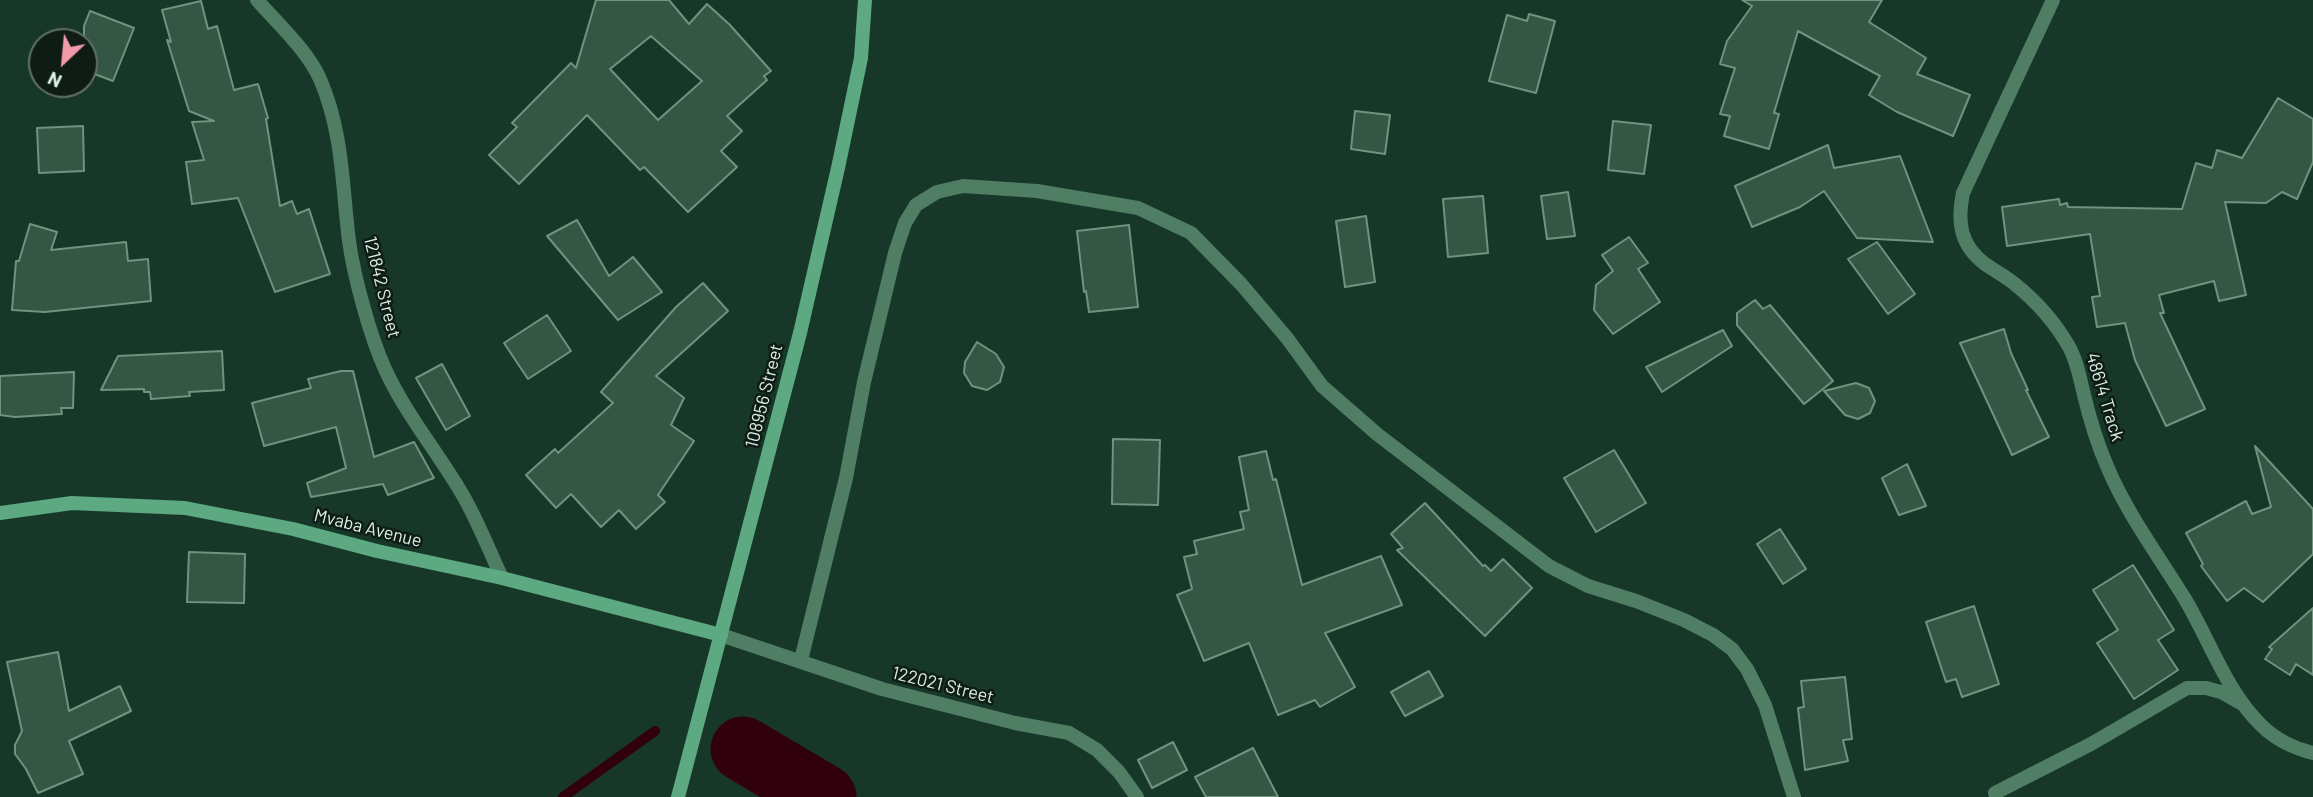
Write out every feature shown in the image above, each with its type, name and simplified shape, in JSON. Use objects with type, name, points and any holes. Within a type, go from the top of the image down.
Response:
[{"type":"street","name":"121842 Street","points":[[257,0],[293,41],[318,76],[332,110],[344,168],[349,243],[368,322],[385,369],[461,493],[502,578]]},
{"type":"street","name":"108956 Street","points":[[678,797],[800,333],[861,58],[866,0]]},
{"type":"street","name":"48614 Track","points":[[2053,0],[1963,193],[1960,230],[1969,247],[1983,263],[2014,282],[2042,307],[2065,340],[2079,373],[2093,431],[2121,496],[2186,602],[2210,651],[2245,705],[2263,727],[2282,741],[2313,753]]},
{"type":"street","points":[[801,660],[846,478],[867,369],[895,253],[905,223],[916,205],[937,192],[963,186],[1037,191],[1138,208],[1191,233],[1241,284],[1322,386],[1377,433],[1549,566],[1588,586],[1684,620],[1713,635],[1732,649],[1747,669],[1765,705],[1794,797]]},
{"type":"street","name":"Mvaba Avenue","points":[[0,513],[72,503],[185,508],[293,529],[377,551],[502,578],[721,635]]},
{"type":"street","name":"122021 Street","points":[[721,635],[882,689],[1015,723],[1069,733],[1097,750],[1119,772],[1138,797]]},
{"type":"street","points":[[1995,793],[2091,744],[2187,688],[2207,688],[2221,692],[2245,705]]},
{"type":"building","points":[[596,0],[669,0],[689,24],[707,4],[730,25],[771,71],[764,76],[767,80],[727,116],[742,131],[721,151],[737,167],[688,212],[644,167],[640,170],[587,115],[519,184],[489,155],[517,127],[512,123],[571,63],[576,68]],"holes":[[[651,36],[702,81],[658,120],[610,69]]]},
{"type":"building","points":[[1742,0],[1882,0],[1869,22],[1926,58],[1917,74],[1970,95],[1953,136],[1897,112],[1869,95],[1880,76],[1798,31],[1774,113],[1779,114],[1769,149],[1724,136],[1730,116],[1720,114],[1735,68],[1720,64],[1727,41],[1752,6]]},
{"type":"building","points":[[201,1],[208,29],[217,26],[234,90],[258,84],[268,118],[266,119],[280,206],[292,201],[297,214],[309,209],[330,274],[275,292],[238,198],[192,204],[186,162],[204,160],[192,122],[214,121],[189,111],[167,40],[171,42],[162,10]]},
{"type":"building","points":[[90,11],[134,28],[113,81],[98,75],[98,28],[84,26]]},
{"type":"building","points":[[1529,14],[1555,21],[1536,93],[1489,81],[1507,15],[1527,21]]},
{"type":"building","points":[[2278,98],[2313,119],[2313,162],[2297,199],[2282,192],[2266,203],[2225,202],[2246,295],[2219,301],[2214,281],[2159,295],[2164,313],[2160,313],[2205,409],[2166,426],[2135,360],[2125,323],[2097,327],[2092,297],[2100,296],[2090,234],[2007,246],[2002,207],[2059,199],[2060,205],[2067,203],[2068,207],[2182,209],[2196,163],[2212,168],[2217,150],[2242,158]]},
{"type":"building","points":[[1355,111],[1390,115],[1385,154],[1351,149]]},
{"type":"building","points":[[1613,121],[1651,125],[1644,174],[1608,170]]},
{"type":"building","points":[[83,126],[84,171],[39,173],[37,128]]},
{"type":"building","points":[[1828,145],[1834,168],[1900,156],[1933,242],[1857,238],[1824,191],[1800,207],[1752,227],[1735,186]]},
{"type":"building","points":[[1568,192],[1575,236],[1547,239],[1541,196]]},
{"type":"building","points":[[1483,196],[1488,253],[1448,257],[1443,199]]},
{"type":"building","points":[[1366,216],[1375,282],[1345,287],[1336,221]]},
{"type":"building","points":[[577,220],[609,276],[633,257],[662,292],[618,320],[547,236]]},
{"type":"building","points":[[30,224],[57,232],[51,250],[126,242],[128,261],[148,259],[151,301],[45,312],[12,310],[16,261],[19,261]]},
{"type":"building","points":[[1129,225],[1138,307],[1089,312],[1077,231]]},
{"type":"building","points":[[1629,237],[1648,263],[1638,269],[1660,302],[1613,334],[1594,310],[1596,285],[1613,271],[1602,255]]},
{"type":"building","points":[[1877,242],[1915,294],[1888,314],[1848,259]]},
{"type":"building","points":[[703,283],[728,311],[656,376],[684,398],[671,425],[694,441],[658,495],[665,502],[636,529],[619,510],[601,527],[571,494],[556,508],[526,475],[555,449],[558,453],[613,403],[601,392],[676,307]]},
{"type":"building","points":[[1755,300],[1763,309],[1770,305],[1833,381],[1804,404],[1737,325],[1737,313]]},
{"type":"building","points":[[547,315],[571,351],[528,379],[504,343]]},
{"type":"building","points":[[2004,329],[2026,390],[2049,437],[2012,455],[1960,343]]},
{"type":"building","points":[[1723,330],[1732,346],[1662,392],[1646,367]]},
{"type":"building","points":[[977,342],[996,354],[1004,367],[1000,382],[987,390],[972,386],[964,373],[965,362]]},
{"type":"building","points":[[222,351],[224,390],[189,392],[190,396],[151,399],[150,392],[144,392],[144,389],[101,390],[118,356]]},
{"type":"building","points":[[442,364],[470,416],[446,430],[416,378]]},
{"type":"building","points":[[341,371],[353,371],[374,457],[414,442],[434,478],[388,495],[383,484],[311,497],[307,483],[346,468],[336,427],[264,446],[252,403],[311,388],[308,379]]},
{"type":"building","points":[[74,372],[73,408],[61,408],[62,414],[15,417],[0,415],[0,376]]},
{"type":"building","points":[[1856,383],[1869,388],[1875,401],[1870,413],[1858,419],[1845,415],[1824,391]]},
{"type":"building","points":[[1113,439],[1160,440],[1158,505],[1112,504]]},
{"type":"building","points":[[2255,446],[2313,509],[2313,554],[2263,602],[2244,588],[2227,601],[2201,566],[2203,564],[2186,533],[2246,501],[2252,514],[2271,507]]},
{"type":"building","points":[[1614,450],[1646,503],[1596,532],[1564,478]]},
{"type":"building","points":[[1266,451],[1273,480],[1276,479],[1302,585],[1381,556],[1402,605],[1325,633],[1355,687],[1320,707],[1315,700],[1278,715],[1249,643],[1204,661],[1177,595],[1192,589],[1184,557],[1197,554],[1194,541],[1244,529],[1240,512],[1249,510],[1239,457]]},
{"type":"building","points":[[1907,464],[1926,506],[1899,515],[1882,478]]},
{"type":"building","points":[[1425,503],[1483,566],[1491,571],[1503,559],[1532,588],[1485,636],[1397,550],[1403,548],[1391,534]]},
{"type":"building","points":[[1780,529],[1806,569],[1783,584],[1757,544]]},
{"type":"building","points":[[189,552],[245,554],[244,603],[187,602]]},
{"type":"building","points":[[2133,565],[2174,630],[2158,640],[2178,670],[2134,699],[2097,643],[2118,630],[2093,590]]},
{"type":"building","points":[[1974,606],[1999,684],[1962,697],[1956,679],[1946,682],[1926,622]]},
{"type":"building","points":[[2313,608],[2313,675],[2296,664],[2290,675],[2265,659],[2272,649],[2269,647]]},
{"type":"building","points":[[58,652],[69,711],[120,686],[131,711],[69,741],[83,774],[38,793],[15,754],[15,745],[22,731],[7,662]]},
{"type":"building","points":[[1429,671],[1443,696],[1405,716],[1391,692]]},
{"type":"building","points":[[1845,677],[1852,739],[1843,740],[1848,761],[1805,770],[1798,708],[1804,707],[1801,681]]},
{"type":"building","points":[[1173,742],[1187,770],[1152,788],[1138,760]]},
{"type":"building","points":[[1253,748],[1278,797],[1206,797],[1195,777]]},
{"type":"waterway","points":[[563,797],[655,731]]},
{"type":"waterway","points":[[743,749],[824,797]]}]
